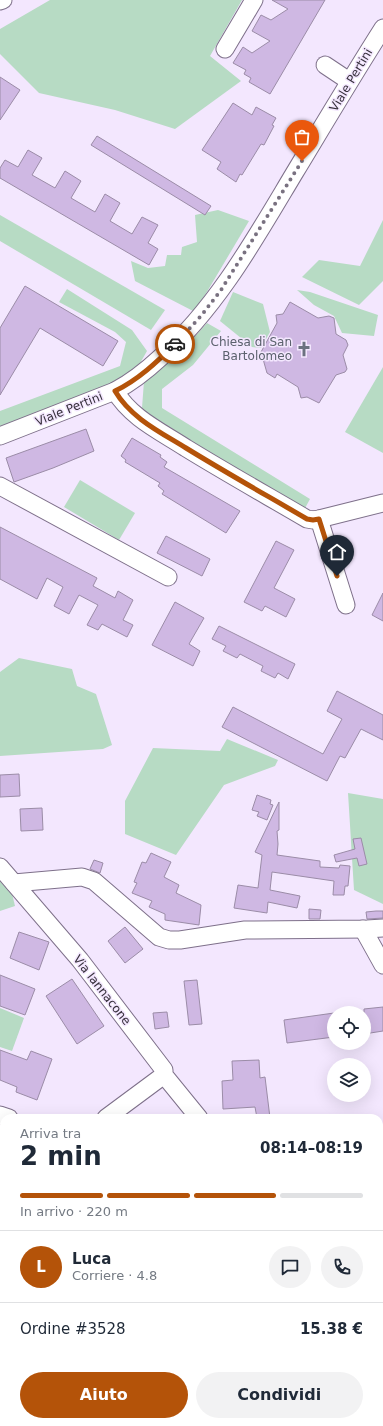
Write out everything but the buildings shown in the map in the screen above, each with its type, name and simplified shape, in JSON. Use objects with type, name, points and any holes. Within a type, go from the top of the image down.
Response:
[{"type":"street","points":[[225,49],[254,0]]},
{"type":"street","name":"Viale Pertini","points":[[0,436],[128,385],[177,343],[221,290],[278,201],[349,81],[383,28]]},
{"type":"street","points":[[325,65],[349,81]]},
{"type":"street","points":[[115,391],[128,408],[146,423],[204,459],[307,519],[319,519],[383,503]]},
{"type":"street","points":[[0,486],[168,577]]},
{"type":"street","points":[[319,519],[346,605]]},
{"type":"street","name":"Via Iannacone","points":[[0,867],[80,960],[164,1070],[164,1075],[196,1114]]},
{"type":"street","points":[[14,883],[82,877],[94,881],[159,937],[169,940],[180,940],[245,930],[383,928]]},
{"type":"street","points":[[363,929],[383,965]]},
{"type":"street","points":[[111,1114],[164,1075]]},
{"type":"green space","points":[[50,0],[242,0],[210,56],[241,81],[175,129],[115,110],[39,93],[0,54],[0,29]]},
{"type":"green space","points":[[218,210],[249,221],[195,312],[135,281],[131,261],[148,268],[165,266],[167,255],[181,255],[182,247],[197,242],[195,215]]},
{"type":"green space","points":[[0,215],[165,310],[151,330],[0,241]]},
{"type":"green space","points":[[383,220],[383,281],[359,305],[302,277],[319,260],[360,266]]},
{"type":"green space","points":[[67,289],[132,330],[147,351],[135,372],[103,390],[0,430],[0,411],[120,366],[126,342],[115,332],[59,302]]},
{"type":"green space","points":[[297,290],[310,292],[378,315],[374,336],[342,333],[334,316],[314,305]]},
{"type":"green space","points":[[233,292],[263,304],[270,332],[261,348],[252,347],[220,321]]},
{"type":"green space","points":[[207,323],[221,331],[193,365],[162,389],[162,408],[310,499],[303,512],[147,417],[142,408],[144,381],[177,356]]},
{"type":"green space","points":[[383,367],[383,453],[345,432]]},
{"type":"green space","points":[[80,480],[135,513],[119,540],[64,507]]},
{"type":"green space","points":[[19,658],[72,669],[77,686],[96,694],[112,745],[103,749],[0,756],[0,672]]},
{"type":"green space","points":[[227,739],[278,760],[275,766],[224,785],[176,855],[125,834],[125,801],[153,748],[220,751]]},
{"type":"green space","points":[[348,793],[383,799],[383,904],[354,890]]},
{"type":"green space","points":[[0,874],[10,885],[15,906],[0,911]]},
{"type":"green space","points":[[0,1008],[24,1018],[12,1051],[0,1047]]},
{"type":"way so far","points":[[175,344],[201,316],[221,290],[302,161]]},
{"type":"place","name":"Chiesa di San Bartolomeo","points":[[304,349]]},
{"type":"route","points":[[175,344],[152,366],[128,385],[115,391],[119,398],[136,416],[204,459],[307,519],[319,519],[337,576]]}]
